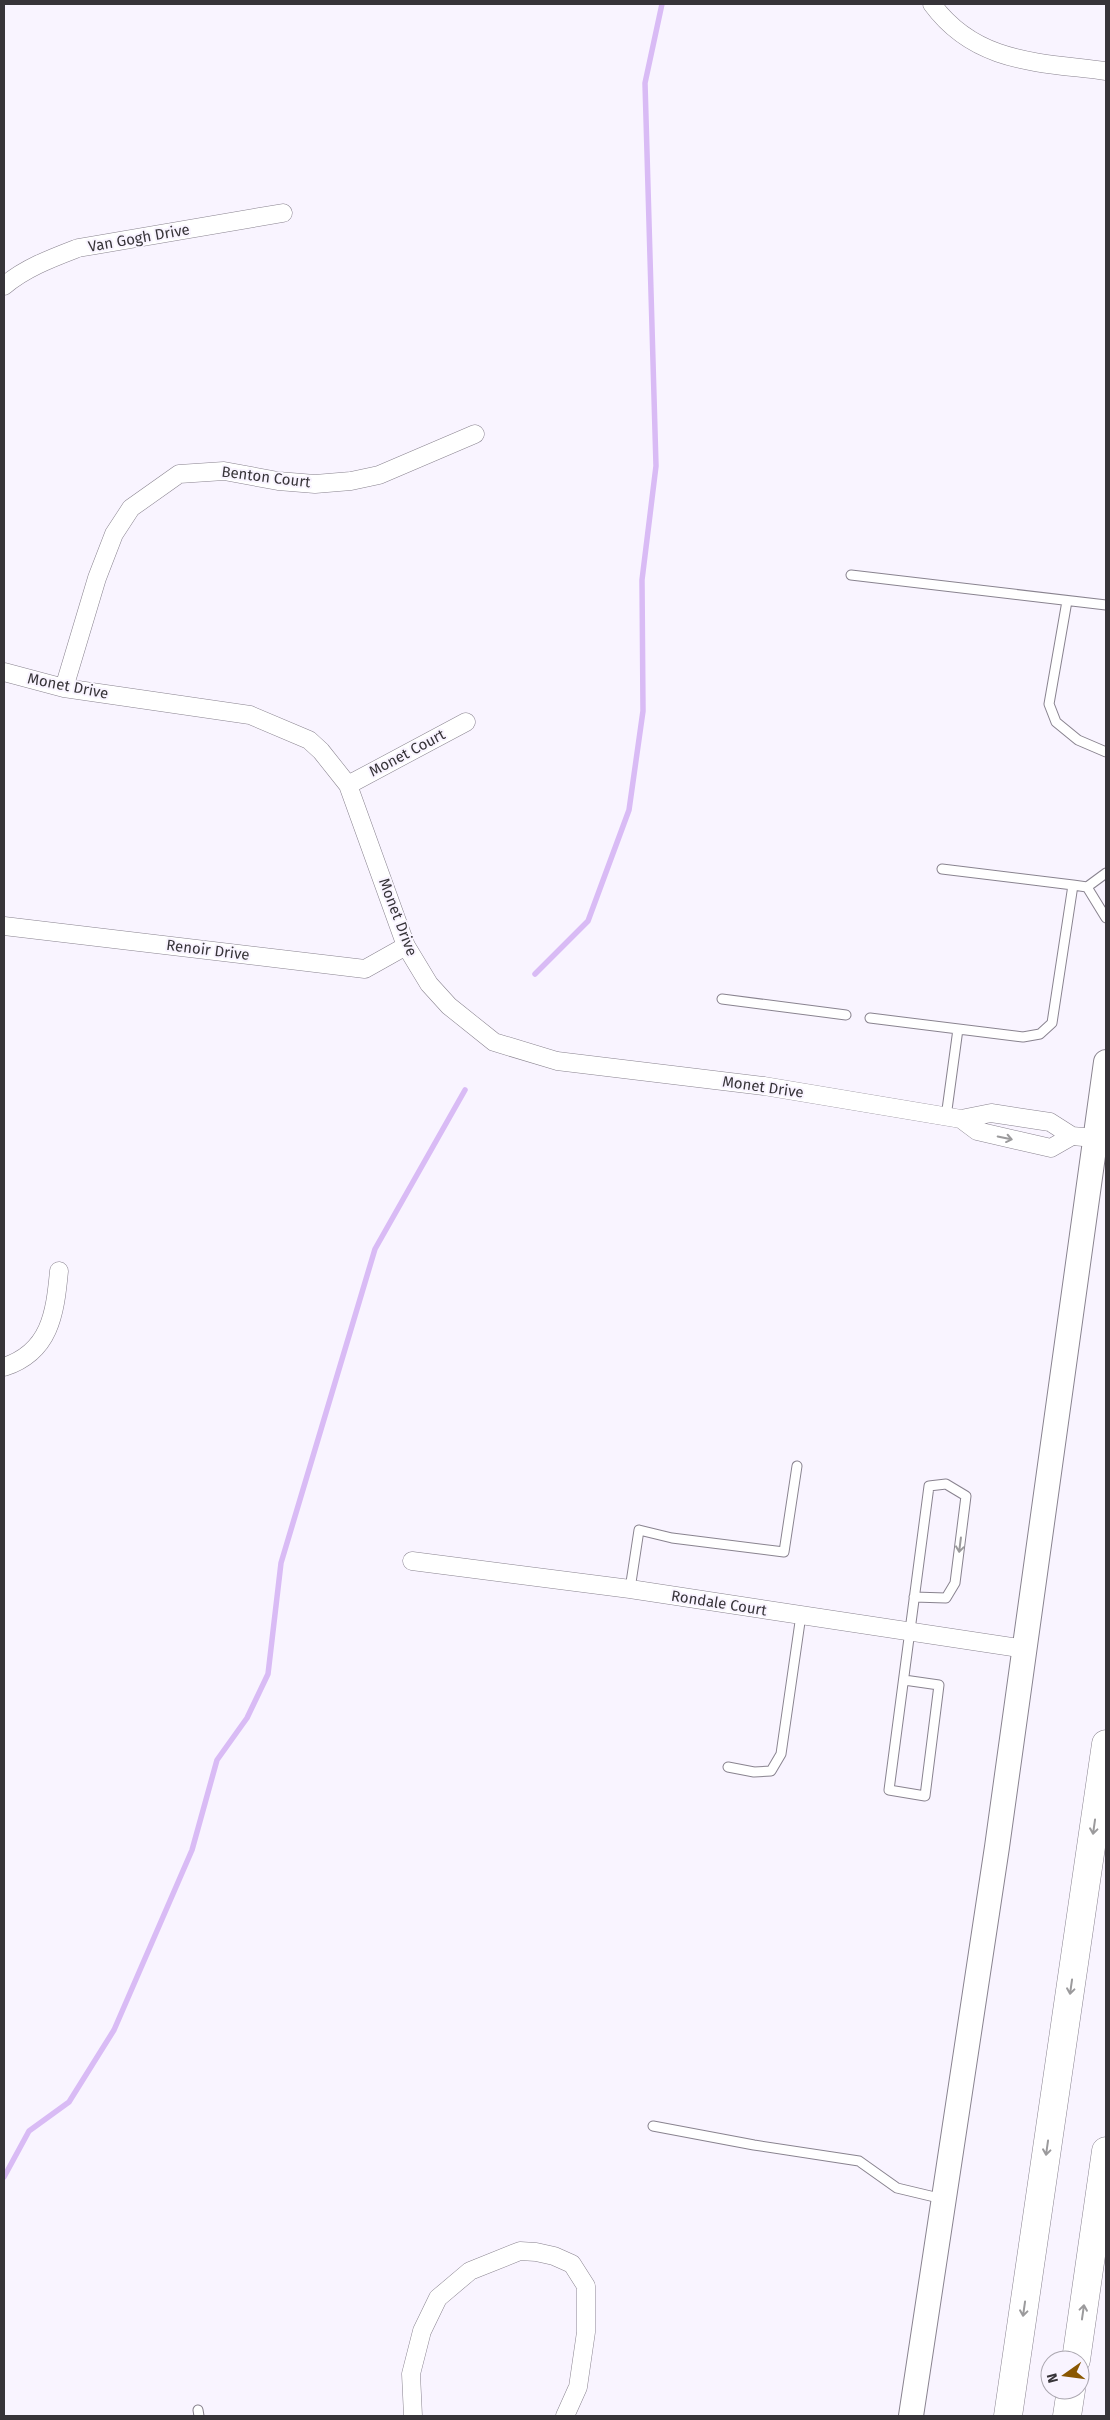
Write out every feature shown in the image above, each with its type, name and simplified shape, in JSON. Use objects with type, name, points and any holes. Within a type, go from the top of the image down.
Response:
[{"type":"highway","points":[[1008,2416],[1106,1744]]},
{"type":"highway","points":[[1077,2350],[1106,2151]]},
{"type":"highway","points":[[1068,2416],[1070,2400]]},
{"type":"main road","points":[[911,2416],[1025,1649],[1106,1062]]},
{"type":"street","points":[[932,4],[944,20],[978,46],[1012,59],[1106,71]]},
{"type":"street","name":"Van Gogh Drive","points":[[4,286],[14,278],[54,257],[78,248],[283,213]]},
{"type":"street","name":"Benton Court","points":[[64,688],[97,578],[114,534],[132,508],[178,474],[224,470],[278,481],[315,484],[351,481],[379,475],[475,434]]},
{"type":"street","name":"Monet Drive","points":[[4,672],[64,688],[250,715],[309,740],[322,751],[348,784],[406,946],[436,993],[494,1042],[557,1061],[764,1086],[953,1118],[990,1113],[1050,1122],[1072,1136],[1095,1138]]},
{"type":"street","name":"Monet Court","points":[[348,784],[466,722]]},
{"type":"street","name":"Renoir Drive","points":[[4,926],[365,969],[406,946]]},
{"type":"street","name":"Monet Drive","points":[[953,1118],[977,1131],[1051,1148],[1072,1136]]},
{"type":"street","points":[[4,1367],[17,1363],[43,1341],[56,1309],[59,1271]]},
{"type":"street","name":"Rondale Court","points":[[412,1561],[630,1589],[1025,1649]]},
{"type":"street","points":[[413,2416],[411,2374],[422,2331],[438,2298],[470,2271],[520,2251],[554,2256],[572,2264],[586,2286],[586,2332],[578,2387],[565,2416]]},
{"type":"lane","points":[[851,575],[1106,606]]},
{"type":"lane","points":[[1067,601],[1049,704],[1056,722],[1078,740],[1106,752]]},
{"type":"lane","points":[[942,869],[1087,886],[1106,873]]},
{"type":"lane","points":[[870,1018],[1023,1037],[1040,1034],[1052,1023],[1073,885]]},
{"type":"lane","points":[[1087,886],[1106,918]]},
{"type":"lane","points":[[722,999],[846,1015]]},
{"type":"lane","points":[[953,1118],[958,1029]]},
{"type":"lane","points":[[630,1589],[639,1530],[672,1538],[784,1552],[797,1466]]},
{"type":"lane","points":[[904,1680],[939,1685],[925,1796],[889,1790],[904,1680],[914,1597],[929,1486],[946,1484],[966,1496],[955,1583],[946,1598],[914,1597]]},
{"type":"lane","points":[[728,1767],[754,1772],[771,1770],[781,1754],[801,1615]]},
{"type":"lane","points":[[653,2126],[754,2145],[859,2161],[897,2188],[943,2199]]},
{"type":"waterway","points":[[535,974],[588,921],[629,810],[643,711],[642,580],[656,466],[645,83],[662,4]]},
{"type":"waterway","points":[[4,2177],[29,2131],[69,2102],[114,2030],[192,1850],[217,1760],[247,1718],[268,1674],[281,1563],[375,1249],[465,1090]]}]
